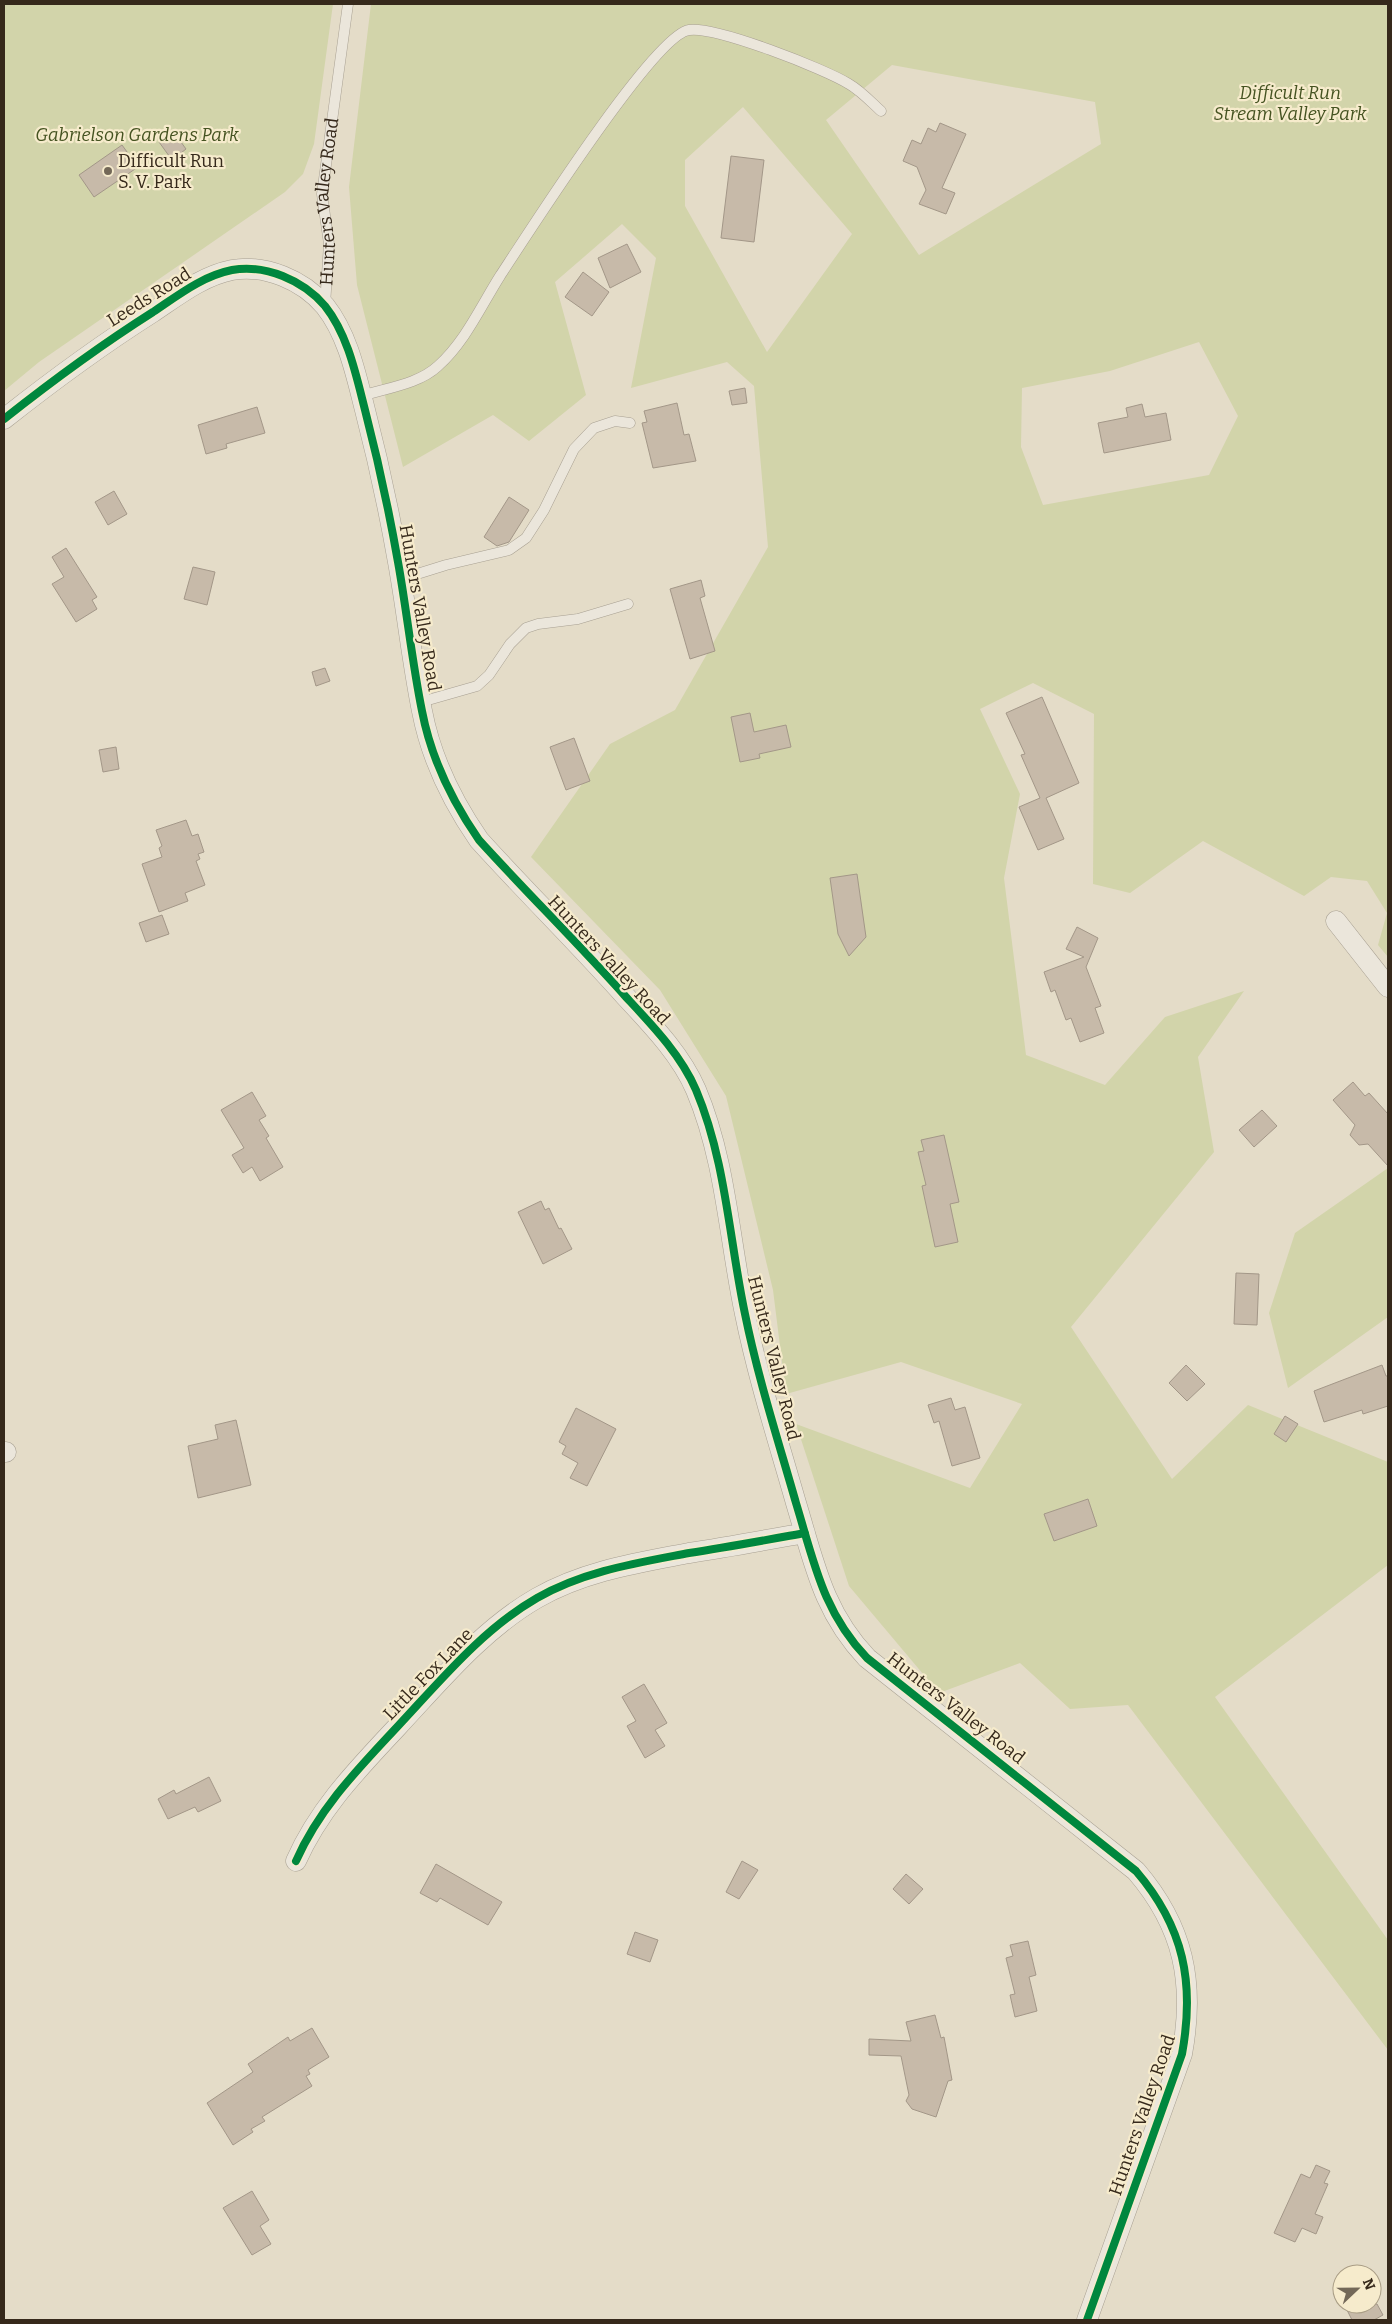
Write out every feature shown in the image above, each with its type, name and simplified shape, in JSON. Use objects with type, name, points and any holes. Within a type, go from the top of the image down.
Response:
[{"type":"street","name":"Leeds Road","points":[[4,419],[106,342],[194,285],[214,275],[233,270],[252,270],[276,274],[295,281],[311,292],[325,306]]},
{"type":"street","name":"Hunters Valley Road","points":[[325,306],[337,323],[349,352],[375,447],[401,579],[421,702],[431,747],[445,783],[479,840],[652,1025],[683,1065],[707,1119],[723,1185],[744,1312],[757,1369],[805,1533],[825,1595],[835,1617],[850,1640],[872,1662],[1136,1871],[1150,1887],[1166,1912],[1177,1938],[1185,1965],[1189,1994],[1188,2024],[1182,2054],[1087,2320]]},
{"type":"street","points":[[1336,921],[1388,987]]},
{"type":"street","name":"Little Fox Lane","points":[[296,1861],[323,1810],[345,1784],[458,1661],[495,1629],[536,1599],[559,1586],[590,1575],[653,1560],[805,1533]]},
{"type":"lane","name":"Hunters Valley Road","points":[[325,306],[329,244],[322,194],[348,4]]},
{"type":"lane","points":[[362,396],[421,378],[438,367],[462,339],[540,214],[593,137],[627,92],[672,39],[688,30],[709,32],[824,70],[850,85],[881,111]]},
{"type":"lane","points":[[401,579],[446,565],[509,550],[526,538],[540,517],[574,449],[594,428],[615,421],[630,423]]},
{"type":"lane","points":[[421,702],[476,686],[489,676],[510,644],[526,628],[538,624],[578,619],[628,604]]},
{"type":"green space","name":"Gabrielson Gardens Park","points":[[4,4],[333,4],[314,144],[303,174],[285,192],[39,362],[4,391]]},
{"type":"green space","name":"Difficult Run Stream Valley Park","points":[[371,4],[1388,4],[1388,957],[1378,945],[1387,913],[1367,881],[1331,877],[1304,896],[1203,841],[1130,893],[1093,884],[1094,714],[1033,683],[980,709],[1020,794],[1004,878],[1026,1055],[1105,1085],[1165,1017],[1244,991],[1198,1057],[1214,1152],[1071,1327],[1172,1479],[1248,1405],[1388,1462],[1388,1565],[1215,1697],[1388,1940],[1388,2050],[1128,1705],[1070,1709],[1020,1663],[939,1693],[849,1586],[796,1424],[970,1488],[1022,1404],[901,1362],[786,1394],[773,1290],[726,1096],[660,990],[531,857],[610,744],[675,710],[768,547],[754,386],[727,362],[631,388],[656,258],[622,224],[555,282],[586,395],[529,441],[493,415],[403,467],[357,285],[349,187]],"holes":[[[892,65],[1095,102],[1101,144],[919,255],[826,120]],[[743,107],[852,234],[767,352],[685,206],[685,160]],[[1199,342],[1238,416],[1209,475],[1043,505],[1021,447],[1022,388],[1110,371]]]},
{"type":"green space","points":[[1388,1168],[1388,1317],[1288,1388],[1269,1313],[1295,1233]]},
{"type":"building","points":[[940,123],[966,134],[942,188],[955,193],[946,214],[919,204],[926,190],[917,167],[903,161],[912,140],[921,144],[928,128],[936,132]]},
{"type":"building","name":"Difficult Run S. V. Park","points":[[173,131],[186,149],[172,160],[159,142]]},
{"type":"building","name":"Difficult Run S. V. Park","points":[[122,145],[138,167],[94,197],[79,175]]},
{"type":"building","points":[[731,156],[764,160],[754,242],[721,238]]},
{"type":"building","points":[[627,244],[641,272],[610,288],[598,258]]},
{"type":"building","points":[[583,272],[609,292],[592,316],[565,297]]},
{"type":"building","points":[[745,388],[747,403],[732,405],[729,391]]},
{"type":"building","points":[[677,403],[684,435],[689,434],[696,461],[653,468],[642,423],[647,422],[644,411]]},
{"type":"building","points":[[1142,404],[1145,417],[1166,413],[1171,440],[1104,453],[1098,423],[1128,417],[1126,408]]},
{"type":"building","points":[[257,407],[265,433],[226,444],[227,448],[206,454],[198,425]]},
{"type":"building","points":[[114,491],[127,514],[108,525],[95,502]]},
{"type":"building","points":[[509,497],[529,510],[509,542],[497,546],[484,537]]},
{"type":"building","points":[[66,548],[97,597],[92,600],[97,609],[76,622],[52,584],[64,577],[52,557]]},
{"type":"building","points":[[193,567],[215,572],[207,605],[184,599]]},
{"type":"building","points":[[701,580],[705,596],[700,598],[715,651],[690,659],[670,589]]},
{"type":"building","points":[[325,668],[330,681],[316,686],[312,672]]},
{"type":"building","points":[[1042,697],[1079,783],[1046,798],[1064,839],[1038,850],[1019,807],[1040,798],[1021,755],[1025,754],[1006,713]]},
{"type":"building","points":[[750,713],[754,732],[786,725],[791,747],[759,754],[760,758],[740,762],[731,717]]},
{"type":"building","points":[[574,738],[590,781],[566,790],[550,747]]},
{"type":"building","points":[[116,747],[119,769],[103,772],[99,750]]},
{"type":"building","points":[[186,820],[192,836],[198,834],[204,852],[198,854],[200,859],[196,861],[205,885],[185,893],[188,901],[159,912],[142,864],[162,857],[159,848],[162,846],[156,830]]},
{"type":"building","points":[[857,874],[866,937],[849,956],[838,934],[830,878]]},
{"type":"building","points":[[162,915],[169,934],[146,942],[139,923]]},
{"type":"building","points":[[1077,927],[1098,938],[1086,967],[1101,1006],[1095,1008],[1104,1033],[1080,1042],[1071,1018],[1066,1020],[1055,990],[1051,992],[1044,972],[1084,957],[1066,949]]},
{"type":"building","points":[[1353,1082],[1365,1096],[1369,1093],[1388,1114],[1388,1166],[1368,1144],[1359,1145],[1350,1135],[1355,1125],[1333,1100]]},
{"type":"building","points":[[252,1092],[266,1116],[259,1120],[269,1136],[266,1138],[283,1167],[260,1181],[252,1167],[243,1173],[232,1155],[244,1148],[221,1110]]},
{"type":"building","points":[[1262,1110],[1277,1126],[1254,1147],[1239,1130]]},
{"type":"building","points":[[944,1135],[959,1202],[950,1204],[958,1242],[935,1247],[922,1186],[926,1185],[918,1152],[924,1151],[921,1140]]},
{"type":"building","points":[[541,1201],[545,1210],[549,1208],[559,1229],[561,1228],[572,1249],[543,1264],[518,1212]]},
{"type":"building","points":[[1236,1273],[1259,1274],[1257,1325],[1234,1324]]},
{"type":"building","points":[[1186,1365],[1205,1384],[1187,1401],[1169,1383]]},
{"type":"building","points":[[1382,1365],[1386,1376],[1388,1376],[1388,1406],[1363,1414],[1362,1410],[1324,1422],[1314,1391]]},
{"type":"building","points":[[951,1398],[955,1410],[965,1407],[980,1458],[952,1466],[939,1421],[934,1423],[928,1405]]},
{"type":"building","points":[[576,1408],[616,1429],[587,1486],[570,1478],[578,1463],[562,1454],[566,1446],[559,1442]]},
{"type":"building","points":[[1285,1416],[1298,1424],[1286,1442],[1274,1434]]},
{"type":"building","points":[[236,1420],[251,1485],[198,1498],[188,1446],[218,1439],[215,1425]]},
{"type":"building","points":[[1088,1499],[1097,1526],[1054,1541],[1044,1514]]},
{"type":"building","points":[[644,1684],[667,1723],[655,1730],[665,1746],[645,1758],[627,1726],[636,1721],[622,1697]]},
{"type":"building","points":[[209,1777],[221,1801],[198,1812],[195,1807],[168,1819],[158,1799],[174,1790],[176,1794]]},
{"type":"building","points":[[742,1861],[758,1870],[739,1899],[726,1892]]},
{"type":"building","points":[[436,1864],[502,1902],[488,1925],[440,1898],[437,1902],[420,1893]]},
{"type":"building","points":[[906,1874],[923,1889],[909,1904],[893,1889]]},
{"type":"building","points":[[635,1932],[658,1940],[650,1962],[627,1954]]},
{"type":"building","points":[[1028,1941],[1036,1975],[1029,1977],[1037,2011],[1015,2017],[1010,1995],[1015,1994],[1006,1958],[1013,1956],[1010,1945]]},
{"type":"building","points":[[935,2015],[941,2038],[944,2037],[952,2080],[948,2081],[936,2117],[912,2109],[906,2101],[909,2095],[901,2056],[869,2055],[869,2039],[911,2041],[906,2022]]},
{"type":"building","points":[[312,2028],[329,2057],[308,2070],[310,2074],[306,2076],[312,2086],[262,2117],[265,2121],[251,2129],[253,2132],[233,2145],[207,2103],[253,2072],[248,2064],[288,2037],[290,2041]]},
{"type":"building","points":[[1316,2165],[1330,2171],[1324,2183],[1328,2184],[1315,2214],[1323,2217],[1316,2234],[1302,2228],[1295,2242],[1274,2233],[1301,2174],[1310,2178]]},
{"type":"building","points":[[252,2191],[269,2220],[260,2226],[271,2244],[252,2255],[223,2208]]},
{"type":"building","points":[[1382,2313],[1383,2315],[1374,2320],[1352,2320],[1349,2314]]},
{"type":"cycle path","points":[[4,419],[115,337],[190,287],[221,273],[232,270],[257,269],[283,276],[316,297],[333,317],[350,356],[374,448],[398,562],[422,711],[437,762],[451,794],[479,840],[656,1030],[690,1077],[706,1117],[714,1144],[726,1200],[745,1314],[756,1362],[808,1546],[830,1604],[852,1641],[867,1658],[1136,1871],[1165,1913],[1175,1935],[1182,1957],[1186,1980],[1186,2028],[1182,2054],[1087,2320]]},
{"type":"cycle path","points":[[296,1861],[317,1823],[341,1789],[430,1691],[481,1640],[517,1611],[537,1598],[573,1581],[611,1569],[650,1560],[805,1533]]},
{"type":"place","name":"Difficult Run S. V. Park","points":[[108,171]]}]
